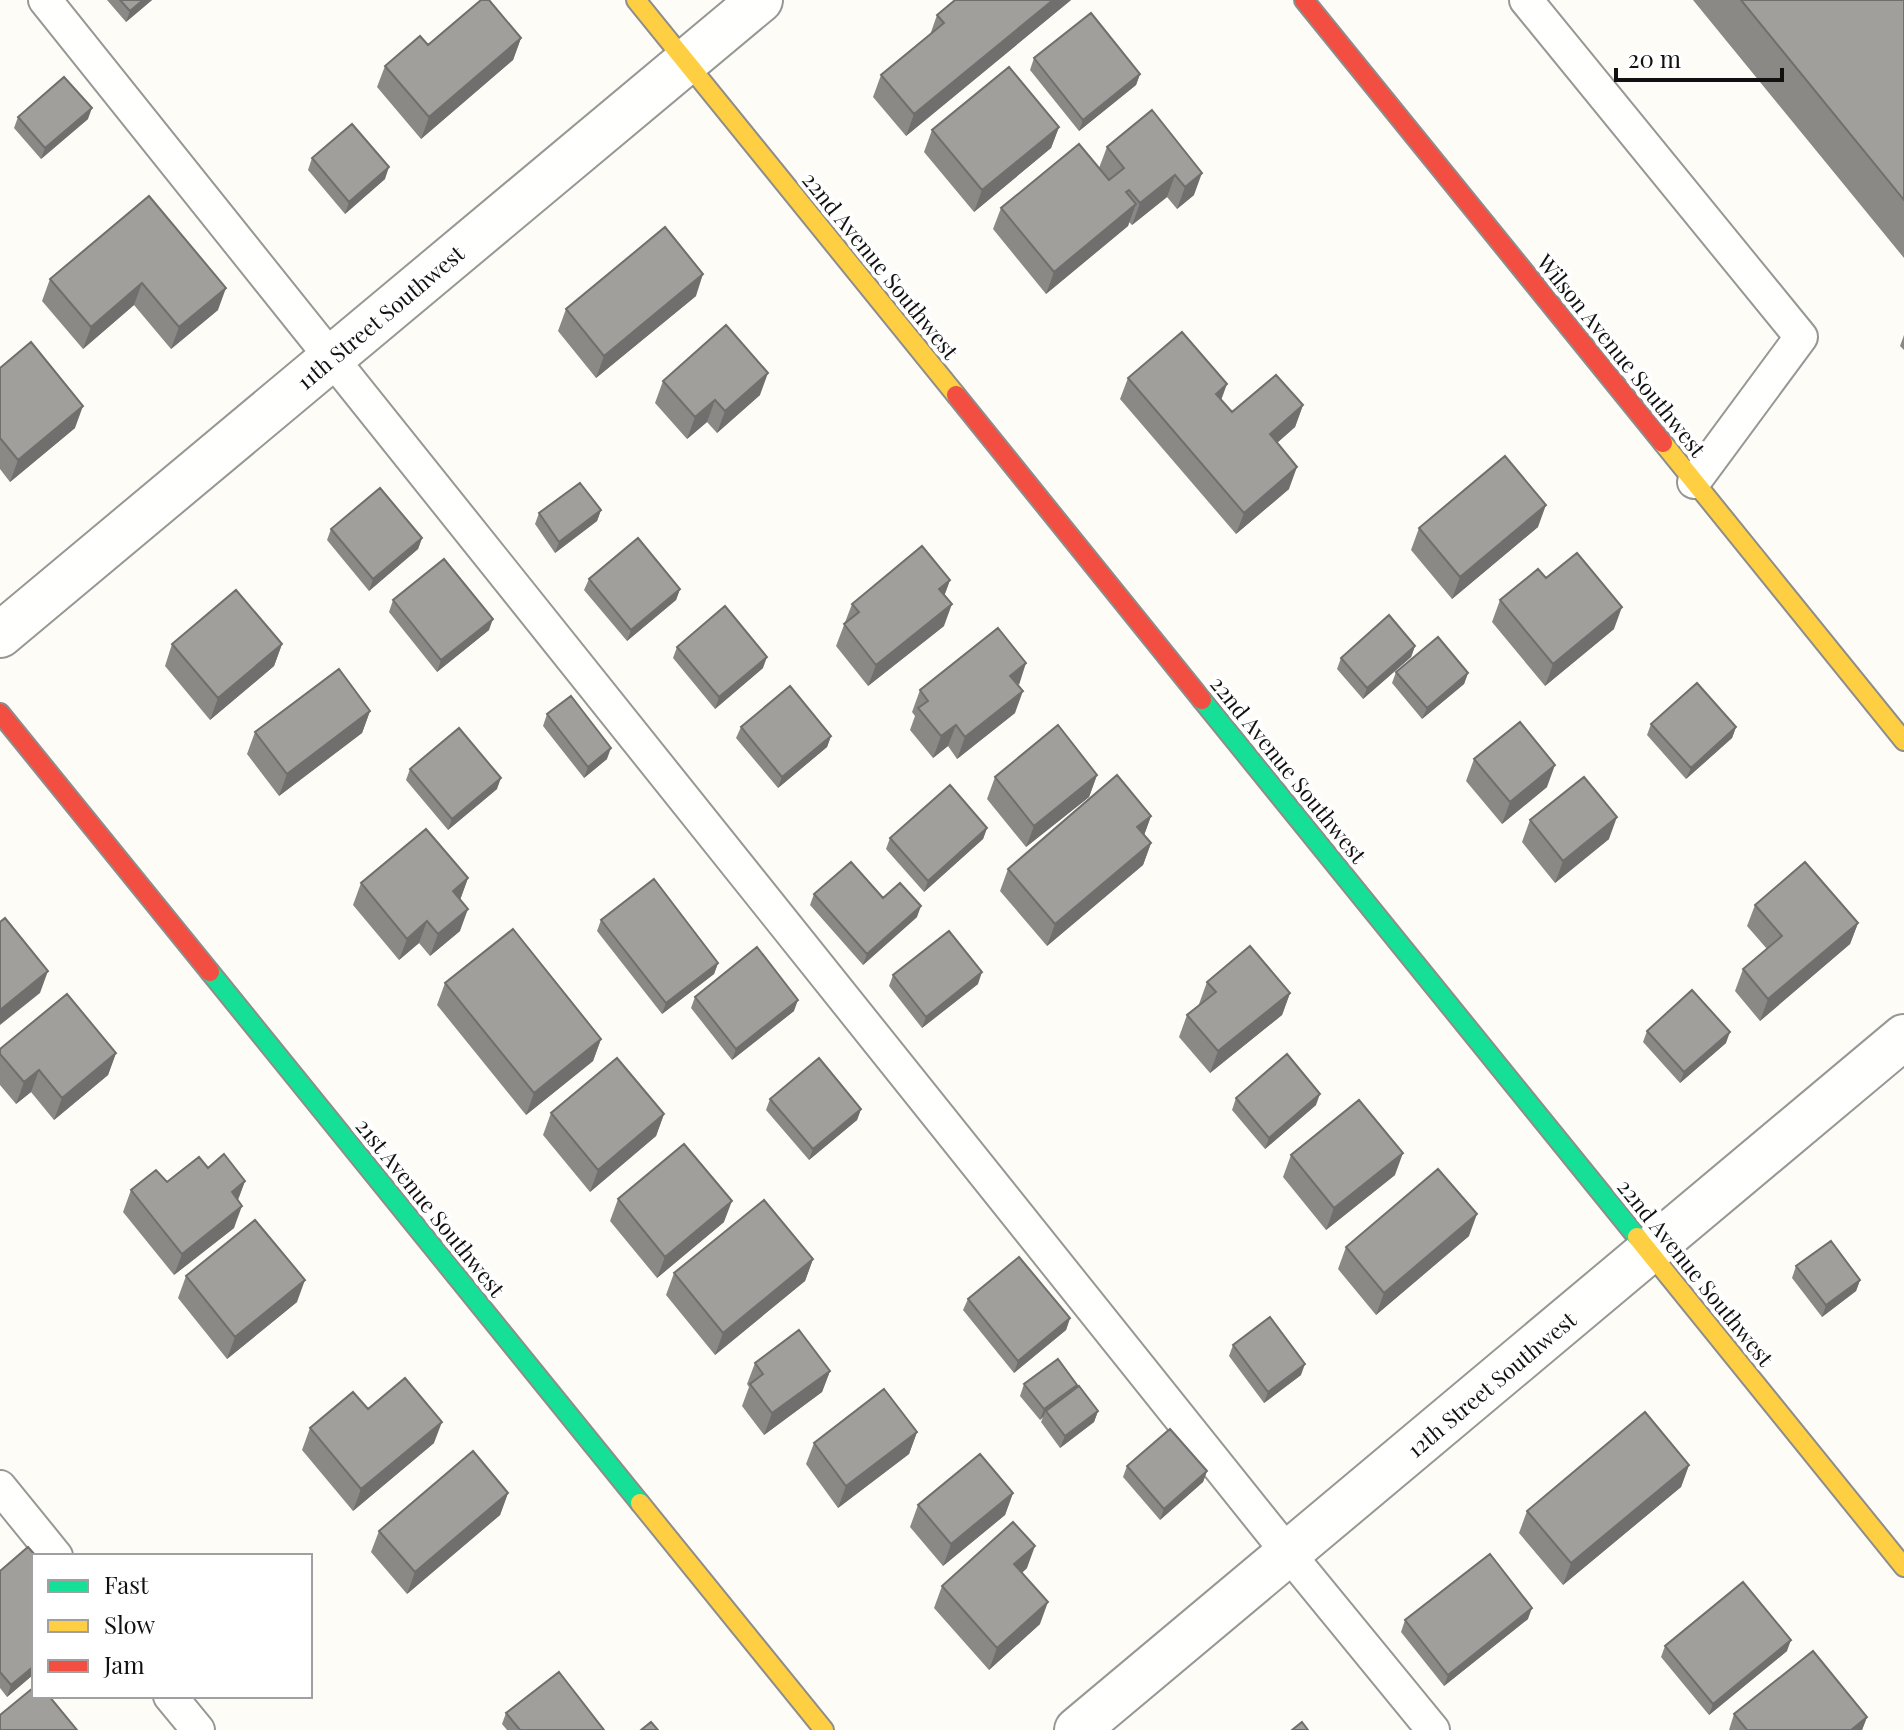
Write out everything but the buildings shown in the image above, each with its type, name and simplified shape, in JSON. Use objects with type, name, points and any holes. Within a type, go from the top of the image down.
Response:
[{"type":"street","name":"22nd Avenue Southwest","points":[[636,0],[1904,1567]]},
{"type":"street","name":"11th Street Southwest","points":[[0,635],[760,0]]},
{"type":"street","name":"Wilson Avenue Southwest","points":[[1304,0],[1904,741]]},
{"type":"street","name":"21st Avenue Southwest","points":[[0,713],[824,1730]]},
{"type":"street","name":"12th Street Southwest","points":[[1077,1730],[1904,1037]]},
{"type":"lane","points":[[45,0],[1433,1730]]},
{"type":"lane","points":[[1526,0],[1801,337],[1694,482]]},
{"type":"lane","points":[[0,1487],[54,1554]]},
{"type":"lane","points":[[172,1698],[198,1730]]},
{"type":"traffic: fast","points":[[1202,700],[1637,1237]]},
{"type":"traffic: fast","points":[[210,972],[640,1503]]},
{"type":"traffic: slow","points":[[636,0],[956,395]]},
{"type":"traffic: slow","points":[[1663,443],[1904,741]]},
{"type":"traffic: slow","points":[[1637,1237],[1904,1567]]},
{"type":"traffic: slow","points":[[640,1503],[824,1730]]},
{"type":"traffic: jam","points":[[1304,0],[1663,443]]},
{"type":"traffic: jam","points":[[956,395],[1202,700]]},
{"type":"traffic: jam","points":[[0,713],[210,972]]}]
